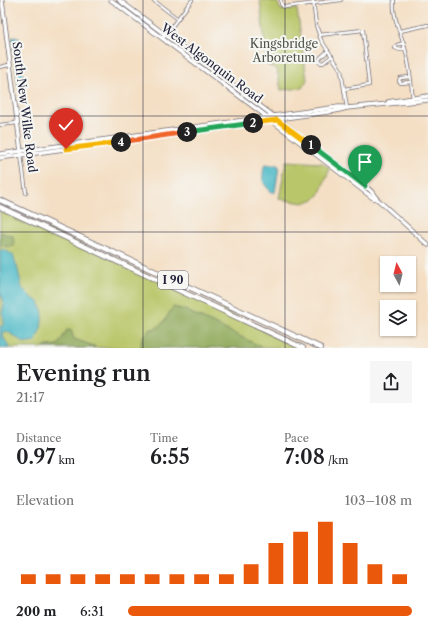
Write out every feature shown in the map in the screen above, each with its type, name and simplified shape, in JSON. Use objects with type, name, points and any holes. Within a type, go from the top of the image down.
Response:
[{"type":"highway","name":"I 90","points":[[0,200],[321,348]]},
{"type":"highway","name":"I 90","points":[[0,207],[303,348]]},
{"type":"main road","name":"South New Wilke Road","points":[[2,0],[2,15],[21,153]]},
{"type":"main road","name":"West Algonquin Road","points":[[112,0],[164,36],[349,172],[428,246]]},
{"type":"main road","name":"West Algonquin Road","points":[[119,0],[266,116],[373,198],[377,199]]},
{"type":"main road","points":[[414,99],[428,96]]},
{"type":"main road","points":[[0,154],[21,153],[277,120],[346,108],[386,103],[393,100],[428,100]]},
{"type":"main road","points":[[0,158],[21,153],[272,115],[338,107],[346,108]]},
{"type":"main road","points":[[291,118],[288,123],[292,131]]},
{"type":"street","points":[[153,0],[178,19]]},
{"type":"street","points":[[164,36],[192,0]]},
{"type":"street","points":[[281,0],[282,6],[284,7],[341,0]]},
{"type":"street","points":[[313,0],[316,25],[319,35],[341,70],[346,108]]},
{"type":"street","points":[[394,0],[393,6],[404,43],[414,99]]},
{"type":"street","points":[[400,31],[428,25]]},
{"type":"street","points":[[319,35],[363,30],[369,85],[344,89]]},
{"type":"street","points":[[404,43],[397,45],[395,48],[400,50],[405,48]]},
{"type":"street","points":[[328,51],[320,58],[319,62],[323,63],[332,56]]},
{"type":"street","points":[[0,67],[9,66]]},
{"type":"street","points":[[410,77],[400,78],[399,81],[401,83],[411,82]]},
{"type":"street","points":[[0,126],[17,123]]},
{"type":"street","name":"South New Wilke Road","points":[[21,153],[26,193]]},
{"type":"green space","name":"Kingsbridge Arboretum","points":[[260,0],[268,0],[278,3],[280,9],[282,10],[297,9],[307,80],[302,88],[281,90],[277,69],[267,65]]},
{"type":"green space","points":[[286,161],[322,163],[329,168],[319,195],[315,199],[303,203],[279,199]]},
{"type":"green space","points":[[0,207],[302,348],[0,348]]},
{"type":"green space","points":[[0,232],[13,236],[14,246],[10,247],[0,245]]},
{"type":"green space","points":[[173,307],[185,310],[264,348],[141,348],[142,337],[149,330],[156,328],[163,323]]},
{"type":"green space","points":[[67,330],[71,330],[74,339],[94,346],[95,348],[43,348],[58,345]]},
{"type":"water","points":[[15,36],[19,38],[19,61],[26,84],[20,89],[18,87],[12,38]]},
{"type":"water","points":[[278,165],[279,167],[275,192],[273,193],[266,187],[263,181],[264,166]]},
{"type":"water","points":[[0,250],[5,250],[13,255],[22,288],[32,298],[39,302],[43,313],[41,328],[35,342],[23,342],[8,332],[5,331],[2,333],[10,348],[0,348],[0,327],[3,325],[4,319],[2,313],[4,305],[0,293]]},
{"type":"route","points":[[66,149],[277,120],[349,172],[365,186]]}]
